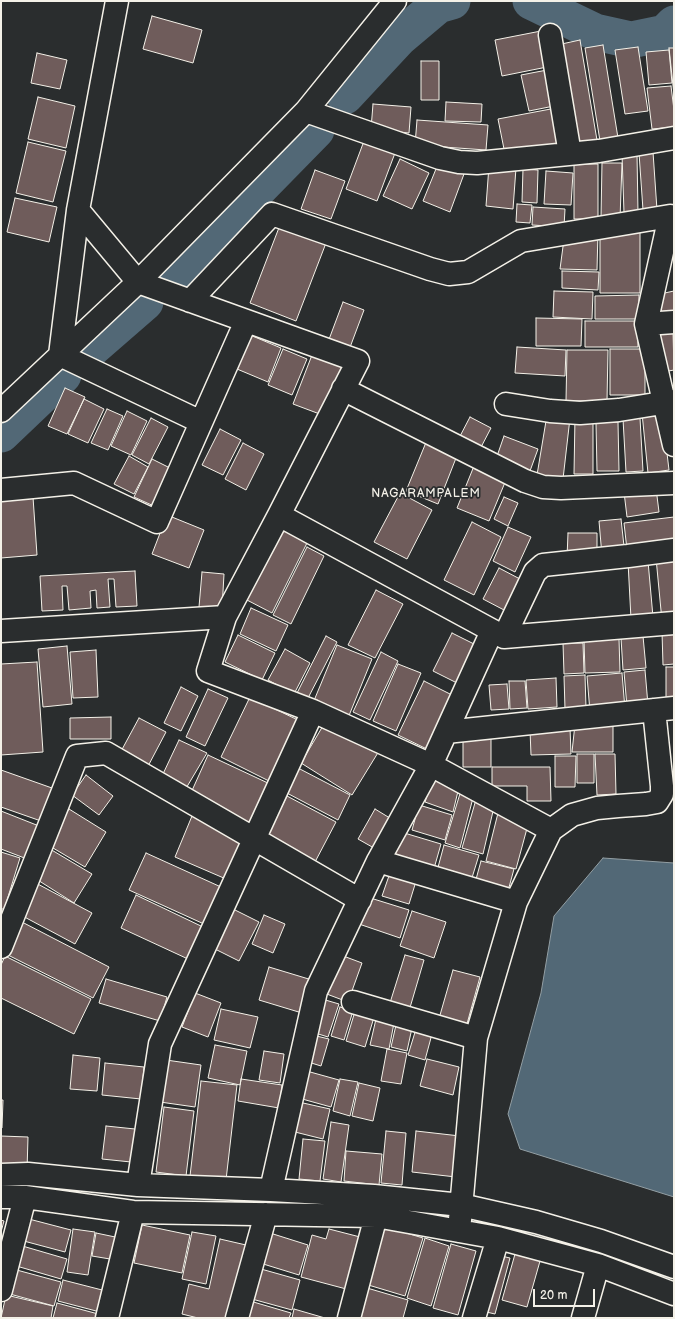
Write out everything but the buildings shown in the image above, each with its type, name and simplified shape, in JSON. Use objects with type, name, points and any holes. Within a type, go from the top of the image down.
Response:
[{"type":"street","points":[[60,355],[78,210],[117,1]]},
{"type":"street","points":[[1,411],[138,282],[306,111],[394,1]]},
{"type":"street","points":[[550,35],[570,154]]},
{"type":"street","points":[[306,111],[440,158],[459,162],[477,163],[599,151],[674,138]]},
{"type":"street","points":[[78,210],[138,282],[358,361],[225,617],[208,671],[313,711],[431,765],[551,830]]},
{"type":"street","points":[[190,300],[272,214],[430,269],[449,274],[468,272],[521,241],[672,214],[667,256],[646,324],[669,402],[674,445]]},
{"type":"street","points":[[1,490],[74,483],[157,522],[246,321]]},
{"type":"street","points":[[646,324],[674,322]]},
{"type":"street","points":[[60,355],[201,422]]},
{"type":"street","points":[[343,389],[525,481],[543,487],[561,488],[674,483]]},
{"type":"street","points":[[506,404],[550,411],[580,413],[619,410],[669,402]]},
{"type":"street","points":[[279,515],[498,634],[674,623]]},
{"type":"street","points":[[271,1190],[316,991],[378,861],[431,765],[446,732],[498,634],[535,572],[543,565],[674,550]]},
{"type":"street","points":[[1,631],[225,617]]},
{"type":"street","points":[[446,732],[664,709],[662,794],[657,802],[597,808],[572,815],[551,830],[516,902],[476,1038],[459,1231]]},
{"type":"street","points":[[138,1185],[160,1044],[313,711]]},
{"type":"street","points":[[1,947],[77,756],[106,753],[360,900]]},
{"type":"street","points":[[378,861],[516,902]]},
{"type":"street","points":[[353,1002],[476,1038]]},
{"type":"street","points":[[1,1175],[28,1174],[138,1185],[374,1196],[461,1205],[536,1222],[587,1237],[674,1267]]},
{"type":"street","points":[[1,1197],[25,1197],[134,1212],[376,1216],[498,1238],[598,1265],[674,1294]]},
{"type":"street","points":[[1,1290],[25,1197]]},
{"type":"street","points":[[107,1318],[134,1212]]},
{"type":"street","points":[[237,1318],[266,1214]]},
{"type":"street","points":[[349,1318],[376,1216]]},
{"type":"street","points":[[474,1318],[498,1238]]},
{"type":"street","points":[[583,1318],[598,1265]]},
{"type":"water","points":[[603,858],[674,863],[674,1197],[520,1149],[508,1114],[541,993],[554,916]]},
{"type":"waterway","points":[[345,96],[400,37],[438,5],[452,1]]},
{"type":"waterway","points":[[531,1],[595,32],[631,40],[665,33],[674,24]]},
{"type":"waterway","points":[[172,277],[316,130]]},
{"type":"waterway","points":[[84,355],[145,302]]},
{"type":"waterway","points":[[1,434],[63,375]]},
{"type":"district","name":"NAGARAMPALEM","points":[[426,494]]}]
